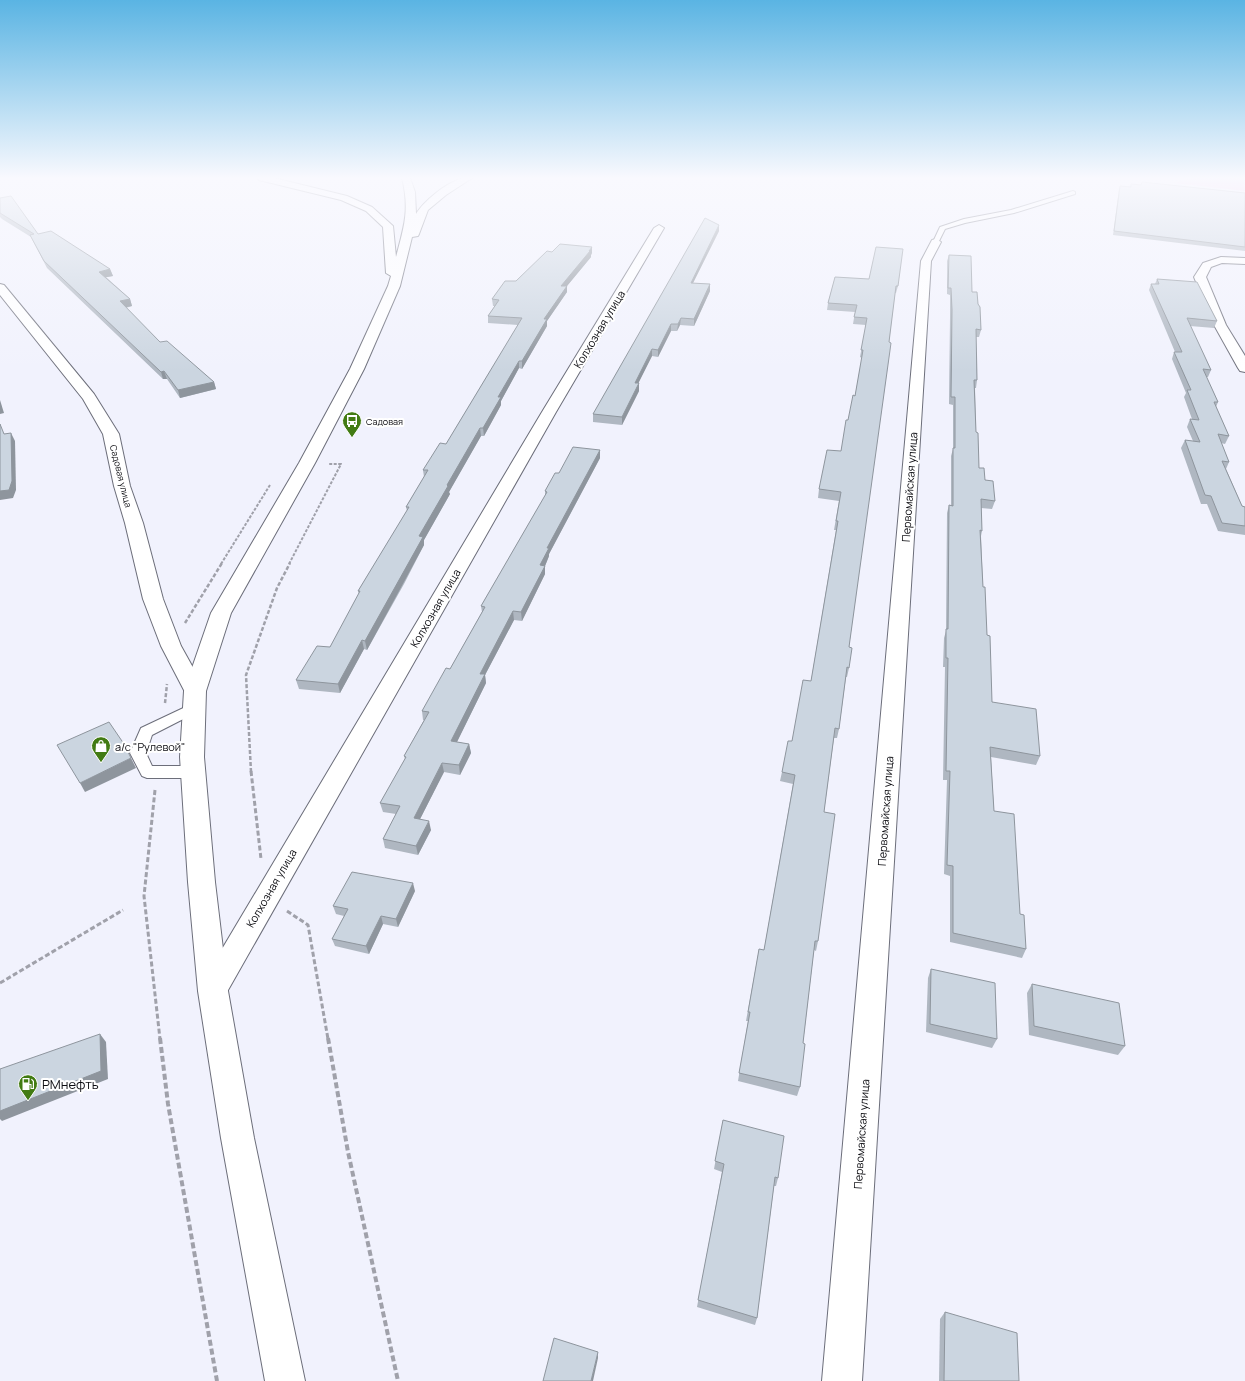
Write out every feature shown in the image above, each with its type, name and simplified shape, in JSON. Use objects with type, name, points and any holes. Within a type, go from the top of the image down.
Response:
[{"type":"street","points":[[390,242],[394,286]]},
{"type":"street","points":[[285,1381],[235,1125],[213,990],[199,860],[193,772],[194,699],[221,613],[307,463],[357,369],[394,286],[406,242]]},
{"type":"street","points":[[400,268],[412,242]]},
{"type":"street","name":"Колхозная улица","points":[[213,990],[266,896],[549,412],[650,242]]},
{"type":"street","name":"Первомайская улица","points":[[842,1381],[926,261],[936,242]]},
{"type":"street","points":[[1245,261],[1221,260],[1207,265],[1200,277],[1220,325],[1245,368]]},
{"type":"street","name":"Садовая улица","points":[[0,287],[89,397],[111,434],[122,486],[134,523],[153,599],[194,699]]},
{"type":"street","points":[[1230,340],[1245,341]]},
{"type":"lane","points":[[193,772],[147,772],[138,753],[146,732],[162,724],[194,699]]},
{"type":"path","points":[[341,464],[277,588],[246,675],[252,789],[266,896],[308,925],[348,1152],[398,1381]]},
{"type":"path","points":[[162,724],[171,646]]},
{"type":"path","points":[[157,772],[144,896],[168,1104],[216,1381]]},
{"type":"path","points":[[0,983],[123,910]]},
{"type":"building","points":[[34,242],[69,242],[110,269],[99,272],[130,299],[120,301],[160,342],[167,341],[214,382],[178,390],[164,371],[161,372],[44,261]]},
{"type":"building","points":[[691,242],[711,242],[691,283],[710,284],[694,319],[681,318],[678,324],[671,324],[658,350],[652,349],[635,383],[639,383],[622,417],[593,414]]},
{"type":"building","points":[[1208,242],[1245,242],[1245,247]]},
{"type":"building","points":[[560,244],[592,247],[561,286],[567,286],[544,319],[547,319],[522,361],[519,361],[498,397],[501,397],[483,428],[480,428],[447,485],[448,486],[419,536],[423,537],[365,641],[362,640],[338,684],[296,680],[317,646],[330,647],[360,591],[358,591],[409,507],[406,507],[428,470],[423,470],[440,443],[446,444],[522,318],[488,316],[499,300],[492,299],[505,281],[516,281],[547,251],[552,252]]},
{"type":"building","points":[[876,247],[903,249],[898,286],[896,286],[889,342],[891,343],[849,647],[852,648],[849,668],[847,667],[839,729],[835,728],[824,812],[835,814],[818,941],[815,941],[803,1043],[805,1044],[800,1087],[739,1073],[759,949],[764,950],[795,775],[782,772],[788,741],[792,741],[803,680],[811,681],[838,521],[836,521],[841,492],[819,489],[827,450],[841,451],[846,420],[848,420],[853,395],[855,396],[867,318],[854,317],[857,305],[828,303],[835,277],[869,279]]},
{"type":"building","points":[[949,255],[971,256],[972,292],[977,292],[978,304],[980,307],[981,330],[976,329],[977,380],[974,380],[976,432],[978,433],[979,468],[984,468],[985,480],[993,481],[995,501],[981,499],[982,531],[980,530],[987,635],[990,636],[992,702],[1036,709],[1040,756],[990,747],[994,811],[1014,814],[1020,914],[1024,915],[1026,949],[953,933],[953,866],[947,865],[950,771],[946,771],[948,658],[946,658],[946,629],[948,629],[949,505],[953,506],[953,448],[955,448],[955,397],[951,397],[952,310],[951,288],[948,288]]},
{"type":"building","points":[[1157,279],[1197,282],[1217,321],[1187,318],[1211,370],[1203,369],[1218,402],[1214,402],[1229,436],[1218,434],[1229,462],[1222,461],[1242,506],[1245,507],[1245,526],[1222,523],[1211,496],[1205,495],[1185,440],[1200,442],[1190,419],[1199,420],[1187,390],[1191,390],[1174,352],[1182,352],[1151,284],[1159,284]]},
{"type":"building","points":[[0,424],[4,434],[11,433],[12,481],[9,490],[0,491]]},
{"type":"building","points":[[573,447],[600,450],[547,548],[549,548],[540,565],[545,566],[521,612],[513,611],[480,674],[485,674],[451,741],[469,744],[459,765],[442,763],[414,818],[429,821],[416,846],[383,839],[400,806],[380,803],[429,712],[422,711],[446,668],[450,669],[485,607],[481,606],[547,492],[545,491],[555,473],[559,473]]},
{"type":"building","points":[[109,722],[124,744],[131,758],[80,783],[57,745]]},
{"type":"building","points":[[352,872],[413,883],[396,919],[381,916],[366,946],[332,939],[348,909],[333,906]]},
{"type":"building","points":[[931,969],[995,983],[997,1039],[930,1024]]},
{"type":"building","points":[[1032,984],[1119,1003],[1125,1046],[1034,1026]]},
{"type":"building","name":"РМнефть","points":[[100,1034],[101,1071],[0,1111],[0,1069]]},
{"type":"building","points":[[723,1120],[784,1136],[778,1178],[775,1177],[757,1318],[698,1300],[724,1164],[715,1161]]},
{"type":"building","points":[[945,1312],[1017,1333],[1019,1381],[944,1381]]},
{"type":"building","points":[[554,1338],[598,1352],[591,1381],[543,1381]]},
{"type":"place","name":"Садовая","points":[[352,438]]},
{"type":"place","name":"а/с \"Рулевой\"","points":[[101,763]]},
{"type":"place","name":"РМнефть","points":[[28,1101]]}]
